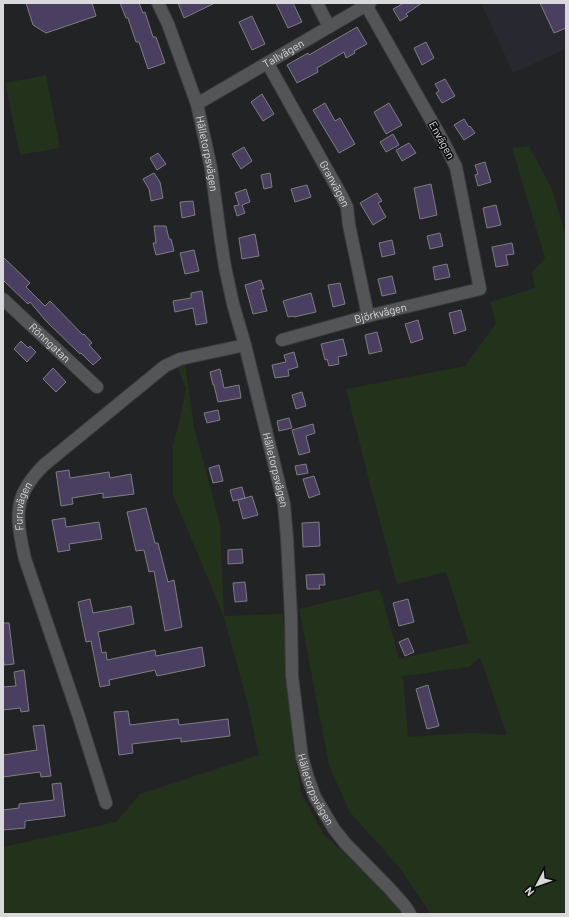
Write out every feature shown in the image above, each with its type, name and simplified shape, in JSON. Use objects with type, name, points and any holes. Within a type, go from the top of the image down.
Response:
[{"type":"street","name":"Hälletorpsvägen","points":[[158,3],[168,24],[197,104],[211,168],[225,267],[233,304],[245,345],[284,504],[287,538],[290,650],[302,757],[315,797],[334,829],[345,843],[393,893],[410,914]]},
{"type":"street","points":[[317,3],[329,27]]},
{"type":"street","name":"Tallvägen","points":[[197,104],[268,64],[368,4]]},
{"type":"street","name":"Envägen","points":[[368,4],[456,167],[480,288]]},
{"type":"street","name":"Granvägen","points":[[268,64],[347,207],[349,225],[368,316]]},
{"type":"street","name":"Björkvägen","points":[[282,340],[368,316],[480,288]]},
{"type":"street","name":"Rönngatan","points":[[3,299],[97,387]]},
{"type":"street","name":"Furuvägen","points":[[106,803],[25,559],[18,519],[20,503],[25,489],[44,465],[165,366],[180,359],[245,345]]},
{"type":"shaded area","points":[[481,3],[566,3],[566,49],[513,73]]},
{"type":"green space","points":[[46,75],[60,148],[20,155],[5,83]]},
{"type":"green space","points":[[529,146],[552,189],[566,237],[566,914],[431,914],[399,867],[349,811],[329,765],[299,609],[380,589],[399,659],[469,643],[446,572],[397,584],[346,389],[465,366],[496,323],[490,302],[535,288],[532,272],[545,258],[512,148]],"holes":[[[480,657],[507,735],[469,733],[408,737],[403,676],[469,667]]]},
{"type":"green space","points":[[176,364],[185,364],[194,427],[220,524],[224,616],[283,614],[294,751],[301,793],[323,833],[407,914],[3,914],[3,847],[116,822],[140,794],[259,755],[247,701],[224,617],[173,495],[173,445],[186,388]]},
{"type":"building","points":[[26,3],[92,3],[96,16],[46,33],[33,25]]},
{"type":"building","points":[[120,3],[139,3],[143,13],[145,12],[153,37],[156,37],[165,63],[148,69],[139,42],[136,42],[128,18],[126,18]]},
{"type":"building","points":[[178,3],[215,3],[184,18]]},
{"type":"building","points":[[276,3],[293,3],[302,22],[288,28]]},
{"type":"building","points":[[404,3],[422,3],[406,14],[408,16],[400,21],[393,9]]},
{"type":"building","points":[[540,3],[566,3],[566,28],[554,33]]},
{"type":"building","points":[[252,16],[265,44],[252,50],[239,22]]},
{"type":"building","points":[[357,27],[367,44],[354,51],[355,53],[346,58],[344,52],[317,68],[318,72],[297,83],[287,65],[308,53],[309,55]]},
{"type":"building","points":[[426,42],[434,58],[422,65],[414,48]]},
{"type":"building","points":[[445,79],[455,96],[442,103],[436,93],[439,91],[435,84]]},
{"type":"building","points":[[262,94],[274,114],[263,121],[251,102]]},
{"type":"building","points":[[325,103],[335,121],[340,118],[355,144],[339,153],[313,110]]},
{"type":"building","points":[[389,103],[402,125],[386,134],[374,112]]},
{"type":"building","points":[[464,119],[475,133],[464,140],[454,125]]},
{"type":"building","points":[[393,134],[399,145],[386,152],[380,142]]},
{"type":"building","points":[[409,143],[416,153],[402,161],[396,150]]},
{"type":"building","points":[[244,147],[252,161],[241,169],[232,154]]},
{"type":"building","points":[[158,153],[166,164],[157,170],[150,158]]},
{"type":"building","points":[[485,162],[491,182],[478,186],[475,175],[478,174],[475,165]]},
{"type":"building","points":[[154,173],[160,182],[163,198],[151,201],[149,189],[143,179]]},
{"type":"building","points":[[270,173],[272,187],[264,189],[261,175]]},
{"type":"building","points":[[431,184],[437,215],[420,219],[414,188]]},
{"type":"building","points":[[307,185],[311,197],[295,202],[291,189]]},
{"type":"building","points":[[246,189],[250,202],[242,205],[245,213],[237,216],[234,206],[239,205],[235,193]]},
{"type":"building","points":[[377,193],[382,201],[378,203],[386,217],[373,225],[360,203]]},
{"type":"building","points":[[193,201],[195,215],[182,218],[180,202]]},
{"type":"building","points":[[496,205],[501,225],[487,228],[483,208]]},
{"type":"building","points":[[154,226],[166,226],[174,251],[156,255],[153,243],[156,243]]},
{"type":"building","points":[[440,233],[443,246],[430,249],[427,236]]},
{"type":"building","points":[[255,234],[259,256],[242,259],[239,238]]},
{"type":"building","points":[[392,240],[395,254],[382,257],[379,243]]},
{"type":"building","points":[[512,243],[514,254],[506,255],[508,265],[496,267],[492,247]]},
{"type":"building","points":[[194,250],[199,271],[185,274],[180,253]]},
{"type":"building","points":[[3,257],[30,283],[26,287],[45,306],[50,301],[83,335],[84,334],[92,343],[89,345],[101,358],[93,365],[46,321],[30,302],[28,304],[3,280]]},
{"type":"building","points":[[447,264],[450,277],[435,280],[433,267]]},
{"type":"building","points":[[392,276],[396,293],[382,296],[378,279]]},
{"type":"building","points":[[261,280],[264,289],[261,289],[267,311],[253,314],[245,285]]},
{"type":"building","points":[[340,283],[345,304],[333,307],[328,285]]},
{"type":"building","points":[[202,291],[207,323],[196,325],[193,308],[175,312],[173,301],[191,298],[191,293]]},
{"type":"building","points":[[311,293],[316,312],[288,317],[283,301]]},
{"type":"building","points":[[461,310],[466,330],[454,334],[449,313]]},
{"type":"building","points":[[418,320],[423,339],[411,343],[405,324]]},
{"type":"building","points":[[377,332],[382,351],[369,354],[365,335]]},
{"type":"building","points":[[343,339],[347,355],[338,357],[339,364],[329,366],[327,359],[325,360],[321,344]]},
{"type":"building","points":[[21,341],[28,348],[30,346],[36,352],[27,362],[14,349]]},
{"type":"building","points":[[294,352],[298,367],[288,370],[289,376],[275,378],[272,365],[286,362],[284,355]]},
{"type":"building","points":[[53,368],[66,382],[56,392],[43,379]]},
{"type":"building","points":[[220,369],[224,388],[239,385],[241,398],[218,402],[210,372]]},
{"type":"building","points":[[302,392],[306,406],[296,409],[292,395]]},
{"type":"building","points":[[218,410],[220,420],[207,423],[204,413]]},
{"type":"building","points":[[289,418],[292,428],[279,431],[277,421]]},
{"type":"building","points":[[313,424],[315,433],[306,436],[310,452],[299,455],[292,430]]},
{"type":"building","points":[[306,464],[308,473],[297,475],[295,466]]},
{"type":"building","points":[[219,465],[223,481],[213,483],[209,468]]},
{"type":"building","points":[[69,470],[70,478],[109,472],[110,478],[131,474],[134,494],[103,498],[103,493],[72,498],[73,504],[61,506],[56,472]]},
{"type":"building","points":[[314,476],[320,494],[309,498],[303,479]]},
{"type":"building","points":[[242,487],[245,498],[233,501],[230,490]]},
{"type":"building","points":[[252,496],[258,515],[243,519],[238,500]]},
{"type":"building","points":[[146,508],[155,543],[158,543],[168,582],[174,580],[182,627],[165,631],[154,571],[149,572],[144,550],[136,551],[127,512]]},
{"type":"building","points":[[65,518],[66,527],[99,522],[102,539],[69,544],[70,550],[58,552],[52,520]]},
{"type":"building","points":[[319,522],[320,546],[303,547],[302,523]]},
{"type":"building","points":[[242,549],[243,563],[228,564],[228,550]]},
{"type":"building","points":[[324,574],[325,585],[319,585],[320,589],[307,589],[306,575]]},
{"type":"building","points":[[245,582],[247,601],[235,602],[233,583]]},
{"type":"building","points":[[90,599],[93,613],[131,606],[134,624],[98,632],[102,653],[106,652],[107,660],[155,650],[156,656],[202,647],[205,666],[157,676],[155,670],[109,680],[110,685],[100,687],[91,641],[86,642],[78,602]]},
{"type":"building","points":[[408,599],[414,622],[399,626],[393,603]]},
{"type":"building","points":[[3,623],[9,623],[14,664],[4,665]]},
{"type":"building","points":[[408,638],[414,652],[405,656],[399,642]]},
{"type":"building","points":[[24,670],[29,711],[21,712],[20,708],[3,710],[3,687],[16,686],[14,672]]},
{"type":"building","points":[[428,685],[439,726],[427,729],[416,689]]},
{"type":"building","points":[[128,711],[130,725],[178,719],[179,725],[228,719],[230,736],[181,742],[181,738],[132,744],[133,753],[119,755],[114,712]]},
{"type":"building","points":[[44,725],[51,776],[41,777],[40,772],[3,777],[3,755],[37,750],[33,726]]},
{"type":"building","points":[[61,783],[65,816],[25,821],[25,828],[3,830],[3,810],[19,808],[19,804],[54,800],[52,784]]}]
